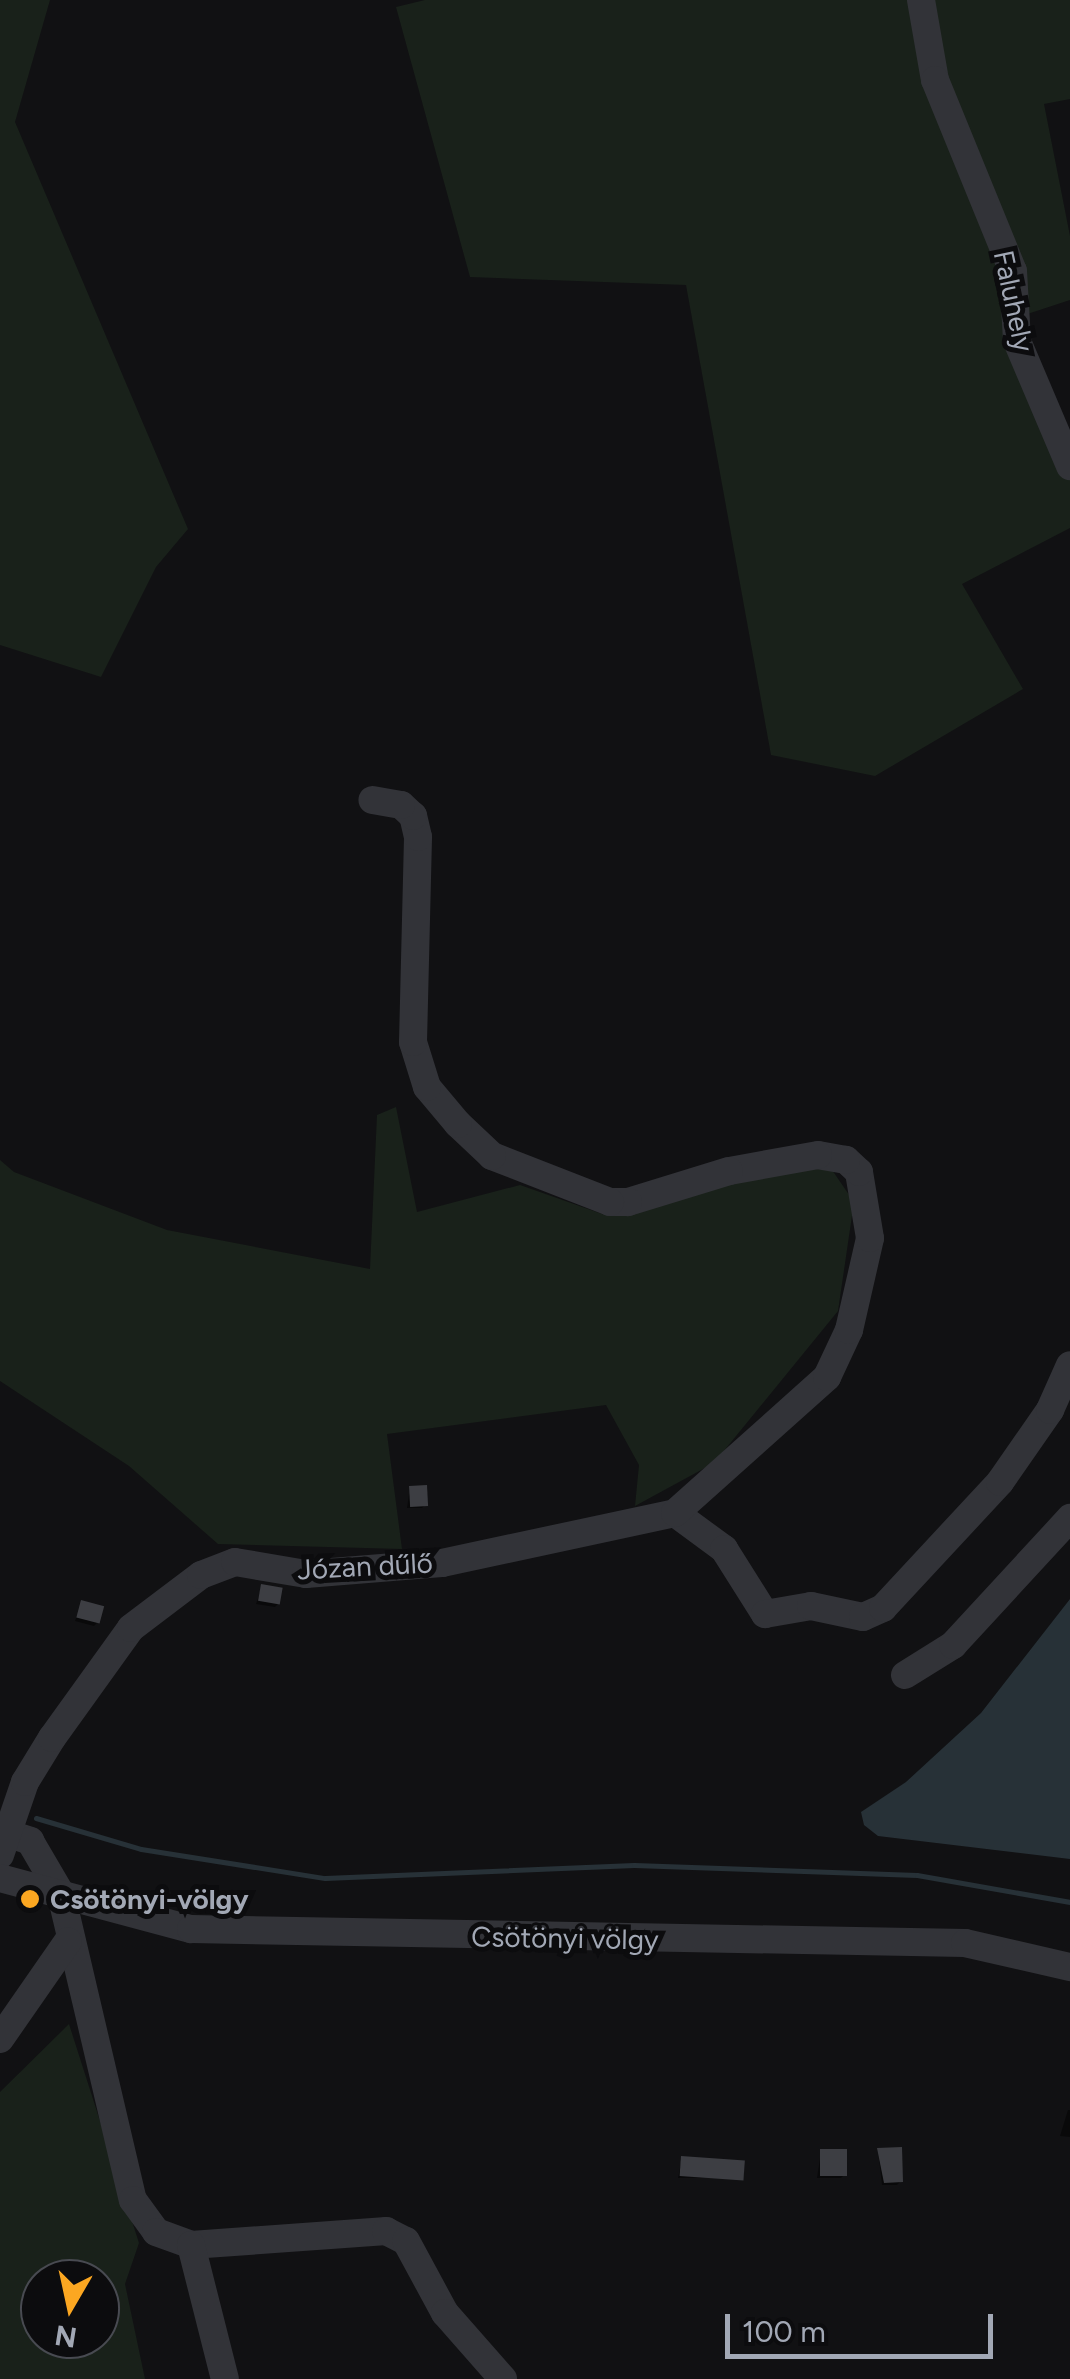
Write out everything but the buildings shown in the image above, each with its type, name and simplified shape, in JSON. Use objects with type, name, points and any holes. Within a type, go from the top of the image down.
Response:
[{"type":"street","name":"Faluhely","points":[[920,0],[936,80],[1013,271],[1017,341],[1070,466]]},
{"type":"street","name":"Józan dűlő","points":[[3,1838],[43,1752],[131,1628],[219,1564],[306,1574],[442,1563],[675,1513],[826,1377],[866,1276],[869,1206],[860,1172],[836,1154],[610,1202],[492,1156],[458,1124],[419,1069],[413,1042],[418,837],[413,816],[401,805],[372,800]]},
{"type":"street","points":[[675,1513],[724,1549],[766,1614],[811,1606],[863,1617],[883,1608],[1000,1482],[1050,1410],[1070,1365]]},
{"type":"street","points":[[906,1675],[953,1645],[1070,1518]]},
{"type":"street","points":[[3,1838],[30,1840],[61,1894],[68,1941],[132,2200],[156,2232],[191,2245],[386,2231],[406,2241],[445,2312],[504,2379]]},
{"type":"street","name":"Csötönyi völgy","points":[[0,1878],[190,1929],[965,1943],[1070,1967]]},
{"type":"street","points":[[0,2040],[68,1941]]},
{"type":"street","points":[[191,2245],[225,2379]]},
{"type":"shaded area","points":[[0,0],[50,0],[15,122],[188,529],[156,567],[101,677],[0,645]]},
{"type":"shaded area","points":[[425,0],[1070,0],[1070,99],[1044,104],[1070,236],[1070,300],[1015,318],[1070,436],[1070,528],[962,584],[1023,689],[875,776],[771,755],[686,285],[470,277],[396,7]]},
{"type":"shaded area","points":[[396,1107],[417,1212],[520,1185],[605,1215],[756,1176],[830,1167],[854,1202],[838,1311],[714,1463],[635,1506],[639,1465],[606,1405],[387,1434],[402,1549],[218,1544],[129,1466],[0,1381],[0,1160],[14,1172],[167,1230],[370,1269],[377,1115]]},
{"type":"shaded area","points":[[1070,1599],[1070,1859],[878,1836],[864,1825],[861,1812],[906,1782],[981,1713]]},
{"type":"shaded area","points":[[69,2024],[139,2243],[125,2284],[145,2379],[0,2379],[0,2092]]},
{"type":"waterway","points":[[36,1818],[141,1849],[325,1878],[634,1865],[917,1875],[1070,1902]]},
{"type":"place","name":"Csötönyi-völgy","points":[[30,1899]]}]
